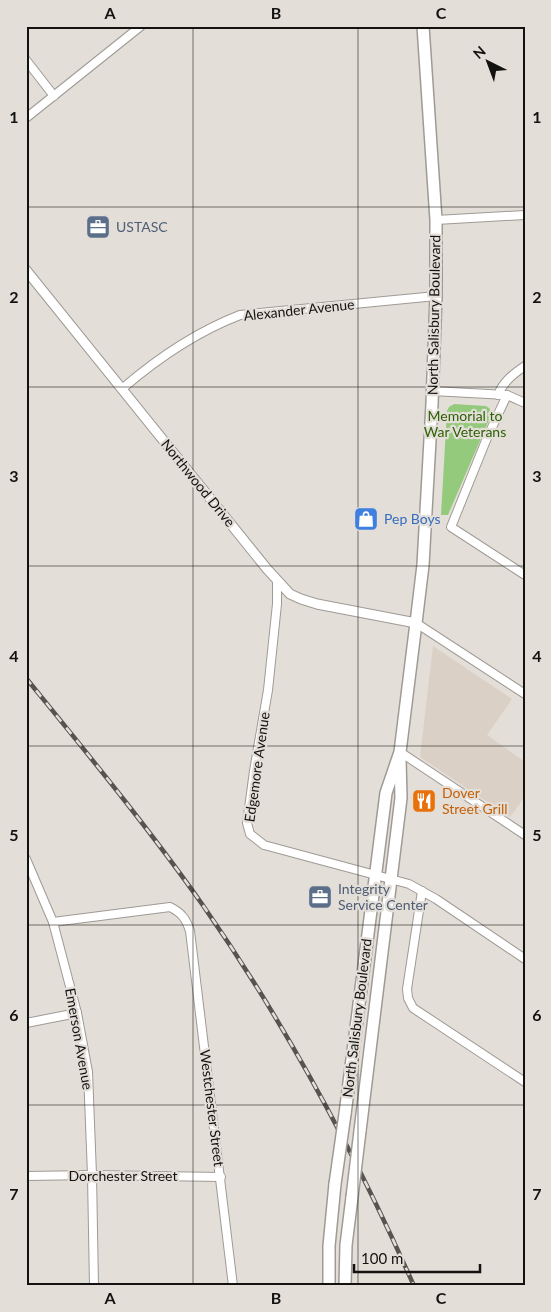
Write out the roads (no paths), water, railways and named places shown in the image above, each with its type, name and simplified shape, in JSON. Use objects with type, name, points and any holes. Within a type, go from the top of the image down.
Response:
[{"type":"main road","name":"North Salisbury Boulevard","points":[[345,1286],[346,1245],[392,878],[401,798],[400,752],[423,564],[436,296],[436,220],[423,26]]},
{"type":"main road","name":"North Salisbury Boulevard","points":[[329,1286],[329,1246],[336,1184],[386,792],[400,752]]},
{"type":"street","points":[[26,118],[141,26]]},
{"type":"street","points":[[26,60],[54,96]]},
{"type":"street","points":[[436,220],[525,215]]},
{"type":"street","name":"Northwood Drive","points":[[26,270],[277,581],[290,594],[317,604],[416,623]]},
{"type":"street","name":"Alexander Avenue","points":[[122,388],[150,365],[185,341],[240,315],[436,296]]},
{"type":"street","points":[[525,366],[508,378],[501,387],[502,395],[497,418],[486,438],[451,527],[525,575]]},
{"type":"street","points":[[432,391],[502,395],[525,403]]},
{"type":"street","name":"Edgemore Avenue","points":[[277,581],[277,604],[268,690],[247,823],[250,834],[264,845],[409,884],[525,959]]},
{"type":"street","points":[[416,623],[525,694]]},
{"type":"street","points":[[400,752],[525,835]]},
{"type":"street","name":"Emerson Avenue","points":[[26,860],[53,922],[77,1013],[88,1072],[94,1286]]},
{"type":"street","points":[[422,891],[407,989],[408,998],[414,1008],[525,1082]]},
{"type":"street","name":"Westchester Street","points":[[53,922],[170,907],[179,911],[186,919],[190,931],[233,1286]]},
{"type":"street","points":[[26,1023],[77,1013]]},
{"type":"street","name":"Dorchester Street","points":[[26,1176],[221,1177]]},
{"type":"railway","points":[[26,678],[160,846],[233,949],[290,1042],[343,1138],[414,1286]]},
{"type":"place","name":"USTASC","points":[[98,227]]},
{"type":"place","name":"Pep Boys","points":[[366,519]]},
{"type":"place","name":"Dover Street Grill","points":[[424,801]]},
{"type":"place","name":"Integrity Service Center","points":[[320,897]]},
{"type":"park label","name":"Memorial to War Veterans","points":[[465,424]]}]
